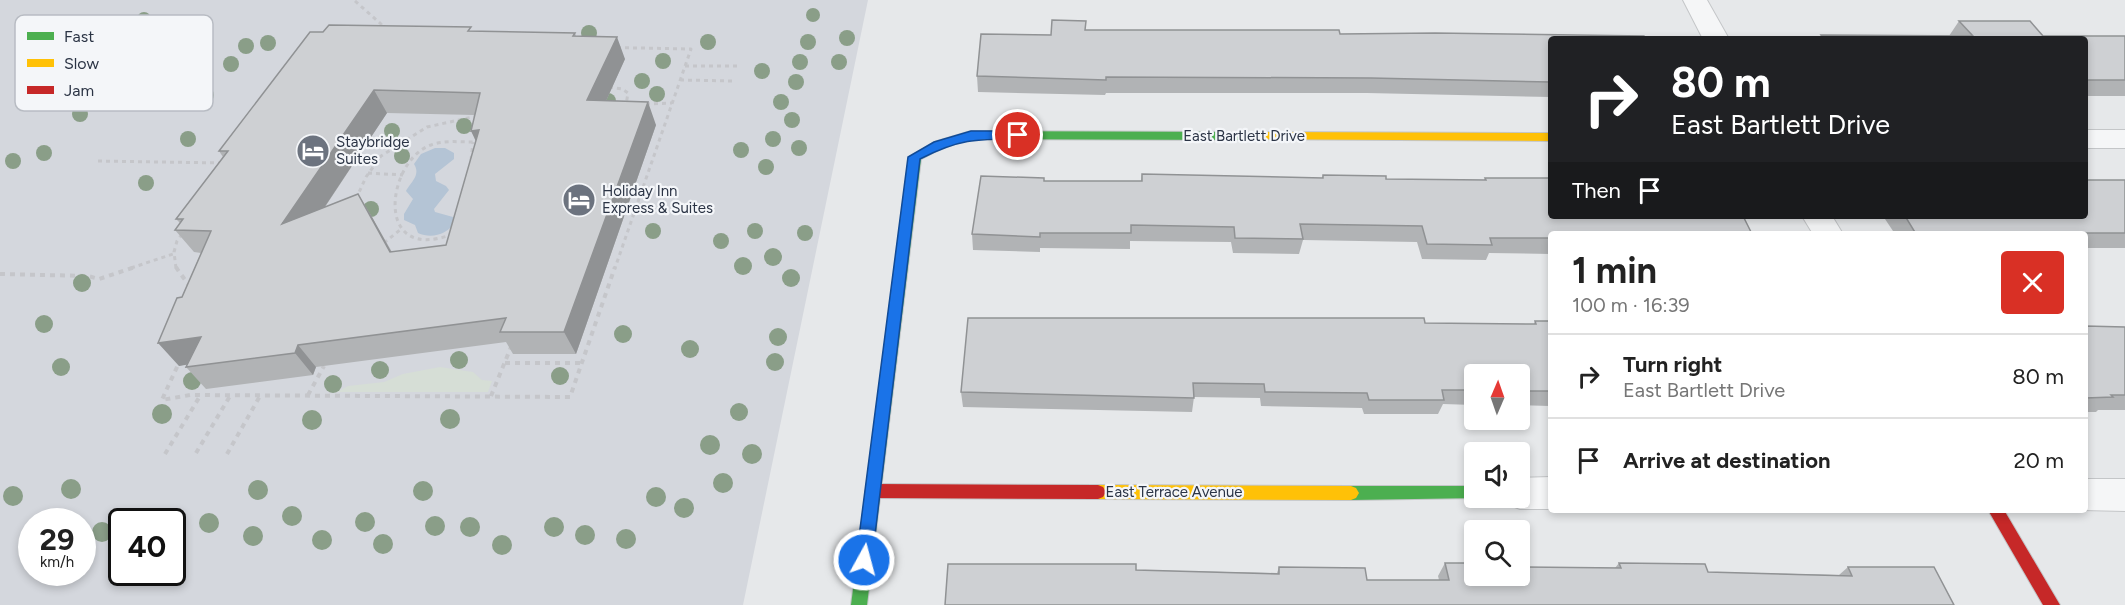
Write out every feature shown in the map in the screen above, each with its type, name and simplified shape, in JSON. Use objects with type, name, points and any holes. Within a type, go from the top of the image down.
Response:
[{"type":"street","points":[[1695,0],[1714,36]]},
{"type":"street","name":"East Bartlett Drive","points":[[873,491],[915,157],[938,145],[971,135],[1548,137]]},
{"type":"street","points":[[2088,139],[2125,139]]},
{"type":"street","points":[[859,605],[873,491]]},
{"type":"street","name":"East Terrace Avenue","points":[[873,491],[1464,493]]},
{"type":"street","points":[[1530,493],[1548,493]]},
{"type":"street","points":[[2088,495],[2125,495]]},
{"type":"street","points":[[1998,513],[2052,605]]},
{"type":"path","points":[[355,1],[381,24],[367,43]]},
{"type":"path","points":[[348,43],[353,35]]},
{"type":"path","points":[[324,42],[367,43],[691,49],[570,397],[190,395],[162,400],[198,309],[194,291],[175,267],[173,254],[177,241],[324,42]]},
{"type":"path","points":[[685,66],[738,66]]},
{"type":"path","points":[[680,80],[734,81]]},
{"type":"path","points":[[605,86],[629,93],[629,100],[623,108]]},
{"type":"path","points":[[639,104],[672,104]]},
{"type":"path","points":[[352,204],[362,190],[368,173],[377,159],[418,130],[462,117],[486,116]]},
{"type":"path","points":[[471,164],[473,142],[480,134]]},
{"type":"path","points":[[456,233],[423,241],[401,229],[394,217],[395,201],[403,175],[413,158],[423,148],[446,143],[473,142]]},
{"type":"path","points":[[98,161],[234,163]]},
{"type":"path","points":[[368,173],[403,175]]},
{"type":"path","points":[[376,250],[401,229]]},
{"type":"path","points":[[0,274],[88,276],[99,279],[173,254]]},
{"type":"path","points":[[184,279],[194,275]]},
{"type":"path","points":[[187,336],[197,334]]},
{"type":"path","points":[[491,396],[513,344]]},
{"type":"path","points":[[505,363],[582,363]]},
{"type":"path","points":[[308,395],[324,366]]},
{"type":"path","points":[[165,454],[201,395]]},
{"type":"path","points":[[196,453],[231,395]]},
{"type":"path","points":[[227,454],[261,395]]},
{"type":"shaded area","points":[[0,0],[868,0],[743,605],[0,605]]},
{"type":"shaded area","points":[[440,367],[473,372],[482,380],[492,381],[488,392],[337,392],[348,386],[384,382],[403,374]]},
{"type":"water","points":[[435,148],[445,148],[454,153],[454,159],[435,174],[436,181],[449,190],[434,209],[435,212],[453,217],[455,222],[443,233],[428,236],[418,233],[415,225],[404,220],[404,214],[413,199],[406,191],[416,175],[414,164],[421,154]]},
{"type":"building","points":[[1052,20],[1086,21],[1085,30],[1339,30],[1340,34],[1644,36],[1548,36],[1548,82],[1371,78],[1106,77],[1106,80],[977,76],[981,34],[1051,35]]},
{"type":"building","points":[[1959,21],[2030,21],[2043,36],[1973,36]]},
{"type":"building","points":[[329,25],[471,27],[468,31],[575,33],[573,36],[617,37],[587,100],[648,102],[564,332],[500,332],[506,318],[298,345],[295,353],[186,367],[201,337],[158,343],[177,298],[182,297],[211,231],[175,230],[183,219],[176,219],[228,151],[219,151],[310,32],[323,32]],"holes":[[[374,90],[480,93],[471,131],[479,130],[446,245],[390,252],[358,194],[282,224]]]},
{"type":"building","points":[[1821,35],[1973,36],[1822,36]]},
{"type":"building","points":[[2088,36],[2125,36],[2125,80],[2088,80]]},
{"type":"building","points":[[1142,174],[1323,178],[1323,175],[1386,176],[1386,179],[1486,180],[1485,178],[1548,178],[1548,219],[1744,219],[1750,231],[1548,231],[1548,238],[1490,238],[1492,245],[1427,244],[1422,226],[1300,224],[1303,239],[1235,238],[1234,227],[1131,225],[1131,233],[1040,233],[1040,237],[972,234],[981,176],[1044,178],[1044,181],[1142,181]]},
{"type":"building","points":[[2088,180],[2125,180],[2125,233],[1914,231],[1907,219],[2088,219]]},
{"type":"building","points":[[968,318],[1424,318],[1425,323],[1536,324],[1535,321],[1548,321],[1548,391],[1530,391],[1530,364],[1464,364],[1464,390],[1442,390],[1444,400],[1369,400],[1367,393],[1265,392],[1264,384],[1193,383],[1194,398],[961,392]]},
{"type":"building","points":[[2088,326],[2125,327],[2125,395],[2111,395],[2113,397],[2088,398]]},
{"type":"building","points":[[1445,563],[1464,563],[1464,586],[1530,586],[1530,567],[1621,568],[1619,563],[1705,564],[1708,572],[1852,576],[1848,567],[1934,567],[1954,605],[945,605],[948,564],[1136,564],[1136,570],[1279,574],[1279,567],[1365,568],[1367,580],[1449,580]]},
{"type":"traffic: fast","points":[[859,605],[915,157],[938,145],[971,135],[1244,136]]},
{"type":"traffic: fast","points":[[1351,493],[1464,493]]},
{"type":"traffic: slow","points":[[1244,136],[1548,137]]},
{"type":"traffic: slow","points":[[1098,492],[1351,493]]},
{"type":"traffic: jam","points":[[873,491],[1098,492]]},
{"type":"traffic: jam","points":[[1998,513],[2052,605]]},
{"type":"place","name":"Staybridge Suites","points":[[313,151]]},
{"type":"place","name":"Holiday Inn Express & Suites","points":[[579,200]]},
{"type":"route","points":[[864,560],[915,157],[938,145],[971,135],[1018,135]]}]
